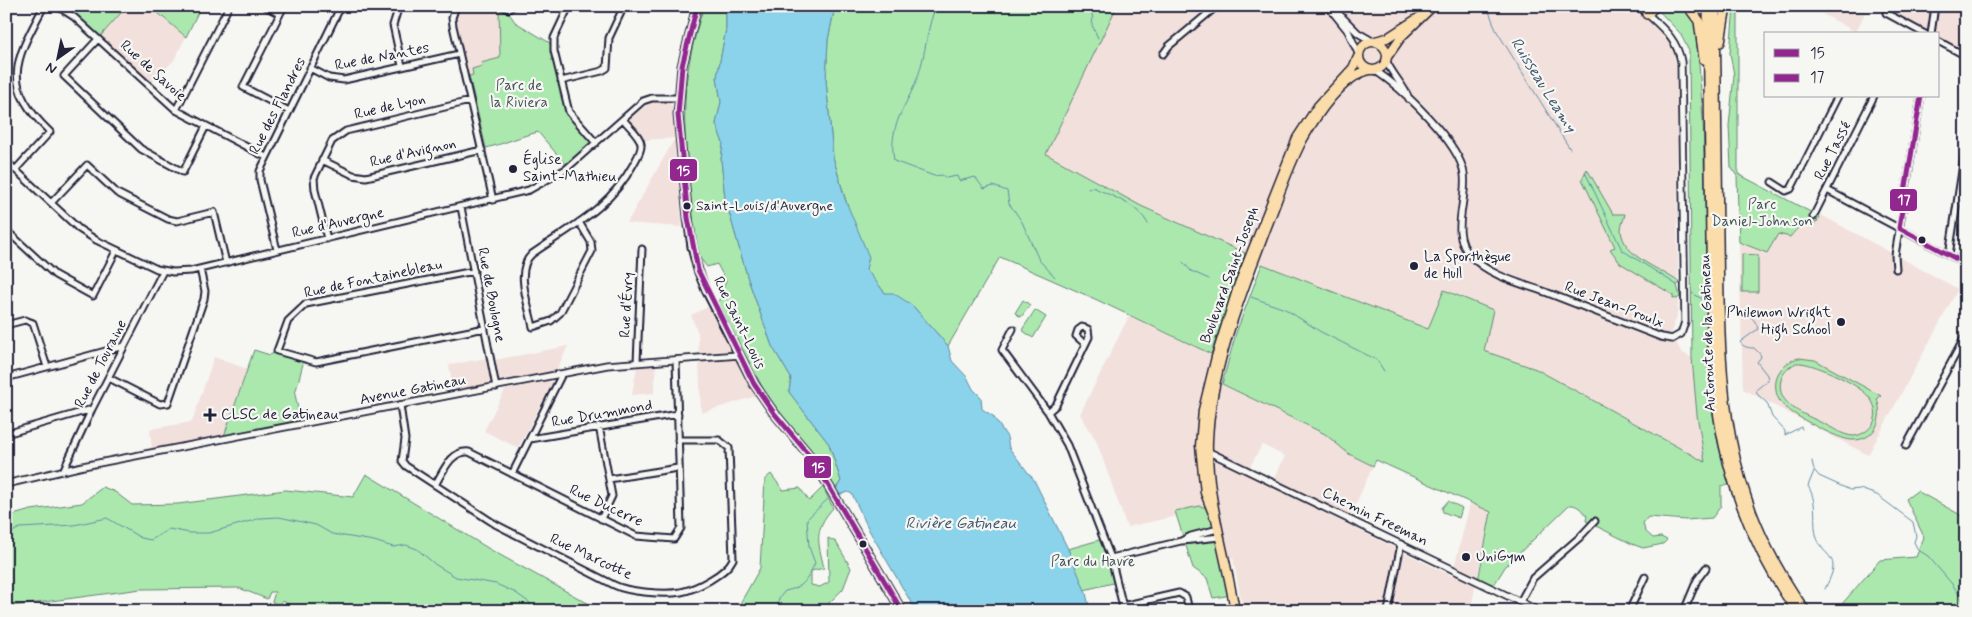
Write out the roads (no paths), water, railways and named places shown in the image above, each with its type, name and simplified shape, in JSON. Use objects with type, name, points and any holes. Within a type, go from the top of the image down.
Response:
[{"type":"highway","points":[[1647,14],[1655,6]]},
{"type":"highway","points":[[1688,6],[1696,14],[1700,24],[1710,107]]},
{"type":"highway","name":"Autoroute de la Gatineau","points":[[1708,6],[1712,345],[1718,415],[1728,462],[1744,512],[1768,566],[1797,611]]},
{"type":"highway","name":"Autoroute de la Gatineau","points":[[1715,6],[1720,353],[1725,413],[1737,471],[1755,521],[1778,569],[1805,611]]},
{"type":"highway","points":[[1716,67],[1726,6]]},
{"type":"main road","name":"Rue Saint-Louis","points":[[697,6],[684,54],[679,98],[679,135],[692,247],[706,290],[762,397],[810,455],[902,611]]},
{"type":"main road","points":[[1421,16],[1387,38],[1364,44],[1358,55],[1362,65],[1372,70],[1380,68],[1395,44],[1432,6]]},
{"type":"main road","points":[[1373,41],[1385,49],[1387,59]]},
{"type":"main road","name":"Boulevard Saint-Joseph","points":[[1219,530],[1205,493],[1200,446],[1203,410],[1216,357],[1242,277],[1292,148],[1312,113],[1353,68],[1358,55]]},
{"type":"main road","name":"Boulevard Saint-Joseph","points":[[1235,611],[1219,530],[1208,451],[1210,411],[1228,338],[1244,287],[1302,141],[1336,94],[1354,77],[1372,70]]},
{"type":"street","points":[[15,170],[50,132],[24,105],[18,94],[15,77],[21,52],[44,6]]},
{"type":"street","name":"Rue de Savoie","points":[[57,6],[70,14],[176,110],[266,157]]},
{"type":"street","points":[[176,110],[229,6]]},
{"type":"street","points":[[265,6],[280,14]]},
{"type":"street","points":[[284,6],[243,87],[289,111]]},
{"type":"street","name":"Rue des Flandres","points":[[277,250],[260,180],[260,171],[342,6]]},
{"type":"street","points":[[399,6],[393,25],[402,66]]},
{"type":"street","points":[[456,6],[452,22],[493,200]]},
{"type":"street","points":[[501,6],[509,9],[513,6]]},
{"type":"street","points":[[569,6],[554,38],[554,51],[569,112],[596,143]]},
{"type":"street","points":[[561,80],[602,71],[606,68],[609,38],[624,6]]},
{"type":"street","points":[[1163,54],[1169,46],[1217,6]]},
{"type":"street","points":[[1329,6],[1358,33],[1373,41]]},
{"type":"street","points":[[1329,6],[1348,31],[1358,55]]},
{"type":"street","name":"Rue Jean-Proulx","points":[[1372,70],[1410,99],[1452,146],[1462,162],[1465,182],[1460,231],[1464,246],[1476,262],[1505,277],[1638,328],[1666,338],[1676,338],[1682,332],[1685,322],[1681,62],[1673,40],[1639,6]]},
{"type":"street","points":[[1931,32],[1935,6]]},
{"type":"street","points":[[1886,13],[1921,32]]},
{"type":"street","points":[[98,39],[64,76],[146,152],[183,172],[206,126]]},
{"type":"street","points":[[1940,42],[1966,56]]},
{"type":"street","name":"Rue de Nantes","points":[[310,68],[339,80],[460,54]]},
{"type":"street","name":"Rue Jean-Proulx","points":[[1387,59],[1391,72],[1407,92],[1410,99]]},
{"type":"street","name":"Rue d'Auvergne","points":[[6,162],[84,233],[116,251],[163,271],[200,269],[461,208],[529,190],[566,169],[649,98],[679,98]]},
{"type":"street","points":[[1772,182],[1786,191],[1791,189],[1837,98]]},
{"type":"street","name":"Rue Tassé","points":[[1813,217],[1873,98]]},
{"type":"street","points":[[1896,269],[1895,256],[1921,98]]},
{"type":"street","name":"Rue de Lyon","points":[[326,239],[314,182],[322,160],[332,141],[342,132],[470,101]]},
{"type":"street","points":[[579,222],[591,242],[592,251],[560,313],[551,321],[533,327],[523,274],[524,262],[532,254],[579,222],[616,192],[640,151],[640,139],[623,119]]},
{"type":"street","points":[[1949,255],[1964,174],[1966,145]]},
{"type":"street","name":"Rue d'Avignon","points":[[322,160],[353,175],[366,177],[482,150]]},
{"type":"street","points":[[51,203],[87,165],[120,195],[168,219],[177,221],[214,212],[226,263]]},
{"type":"street","points":[[1827,190],[1966,264]]},
{"type":"street","name":"Rue de Boulogne","points":[[461,208],[496,386]]},
{"type":"street","points":[[6,230],[58,278],[93,296],[116,251]]},
{"type":"street","name":"Rue d'Évry","points":[[636,362],[642,248]]},
{"type":"street","points":[[109,378],[160,404],[166,404],[170,401],[204,299],[205,291],[200,269]]},
{"type":"street","name":"Rue de Touraine","points":[[64,469],[92,409],[163,271]]},
{"type":"street","name":"Rue de Fontainebleau","points":[[474,271],[306,304],[288,321],[277,351],[316,362],[485,328]]},
{"type":"street","points":[[6,325],[25,320],[33,323],[47,367]]},
{"type":"street","points":[[1013,329],[1002,350],[1048,412],[1072,456],[1111,558],[1123,608],[1179,593],[1186,597],[1189,611]]},
{"type":"street","points":[[1906,446],[1966,336]]},
{"type":"street","points":[[1048,412],[1056,405],[1085,344]]},
{"type":"street","points":[[6,378],[124,346]]},
{"type":"street","name":"Avenue Gatineau","points":[[6,484],[64,469],[562,374],[636,362],[739,356]]},
{"type":"street","name":"Rue Ducerre","points":[[435,486],[453,457],[460,452],[469,452],[640,537],[674,538],[681,528],[676,360]]},
{"type":"street","points":[[512,474],[562,374]]},
{"type":"street","name":"Rue Marcotte","points":[[400,405],[405,435],[402,461],[409,469],[495,524],[618,586],[641,590],[682,591],[721,573],[728,568],[733,559],[731,455],[727,445],[719,440],[678,440]]},
{"type":"street","points":[[6,434],[92,409]]},
{"type":"street","name":"Rue Drummond","points":[[530,439],[678,414]]},
{"type":"street","points":[[599,426],[611,498],[602,519]]},
{"type":"street","name":"Chemin Freeman","points":[[1200,446],[1539,611]]},
{"type":"street","points":[[609,479],[678,468]]},
{"type":"street","points":[[1520,602],[1533,578],[1580,538],[1595,521]]},
{"type":"street","points":[[1111,558],[1219,530]]},
{"type":"street","points":[[1181,541],[1191,536],[1219,530]]},
{"type":"street","points":[[1388,611],[1402,544]]},
{"type":"street","points":[[1684,611],[1697,580],[1706,568]]},
{"type":"street","points":[[1629,611],[1645,577]]},
{"type":"water","name":"Rivière Gatineau","points":[[726,6],[835,6],[828,40],[826,80],[833,157],[845,199],[869,257],[866,269],[885,293],[893,293],[912,305],[948,346],[952,361],[967,377],[973,389],[981,397],[982,409],[993,416],[1007,437],[1009,448],[1034,480],[1068,549],[1086,593],[1090,611],[916,611],[869,530],[852,494],[848,492],[838,495],[836,489],[841,481],[829,444],[789,392],[791,378],[772,346],[748,279],[725,198],[721,160],[723,143],[716,124],[721,102],[717,77],[726,29]]},
{"type":"waterway","points":[[936,6],[917,79],[897,122],[893,146],[894,161],[934,176],[942,175],[946,178],[957,176],[959,181],[975,177],[984,189],[993,186],[1007,191],[1009,204],[1013,209]]},
{"type":"waterway","points":[[1089,6],[1093,18],[1092,25],[1098,38]]},
{"type":"waterway","name":"Ruisseau Leamy","points":[[1487,6],[1496,30],[1570,149]]},
{"type":"waterway","name":"Ruisseau Leamy","points":[[1585,172],[1622,250],[1677,285]]},
{"type":"waterway","points":[[1088,189],[1093,187],[1131,206],[1144,217],[1148,224]]},
{"type":"waterway","points":[[1014,210],[1022,222],[1039,260],[1055,277]]},
{"type":"waterway","points":[[1183,262],[1191,271],[1209,279]]},
{"type":"waterway","name":"Ruisseau Leamy","points":[[1692,293],[1702,299]]},
{"type":"waterway","points":[[1251,297],[1285,309],[1321,332],[1377,360],[1384,371]]},
{"type":"waterway","name":"Ruisseau Leamy","points":[[1727,308],[1746,314],[1754,320],[1758,329],[1740,342],[1746,347],[1754,348],[1760,354],[1761,357],[1757,362],[1767,375],[1768,380],[1756,390],[1758,395],[1767,403],[1772,417],[1785,431],[1785,435],[1801,427],[1802,429]]},
{"type":"waterway","name":"Ruisseau Leamy","points":[[1812,461],[1814,470],[1819,476],[1850,490],[1860,489],[1877,495],[1913,522],[1916,536],[1914,542],[1918,550],[1928,556],[1952,584],[1966,605]]},
{"type":"waterway","points":[[1814,471],[1808,486],[1814,500],[1816,536],[1833,563],[1831,575],[1825,589]]},
{"type":"waterway","points":[[777,611],[779,598],[785,591],[801,585],[815,563],[809,547],[807,519],[832,495]]},
{"type":"waterway","points":[[6,544],[14,531],[20,528],[74,525],[107,518],[141,538],[151,540],[169,529],[190,533],[209,533],[261,518],[279,517],[316,525],[332,534],[374,541],[393,547],[406,545],[417,549],[436,565],[456,577],[496,584],[516,593],[530,603],[531,611]]},
{"type":"place","name":"Église Saint-Mathieu","points":[[513,169]]},
{"type":"place","name":"Saint-Louis/d'Auvergne","points":[[687,206]]},
{"type":"place","name":"La Sporthèque de Hull","points":[[1414,266]]},
{"type":"place","name":"Philemon Wright High School","points":[[1841,322]]},
{"type":"place","name":"CLSC de Gatineau","points":[[210,415]]},
{"type":"place","name":"UniGym","points":[[1466,557]]},
{"type":"park label","name":"Parc de la Riviera","points":[[519,94]]},
{"type":"park label","name":"Parc Daniel-Johnson","points":[[1762,214]]},
{"type":"park label","name":"Parc du Havre","points":[[1093,562]]}]
